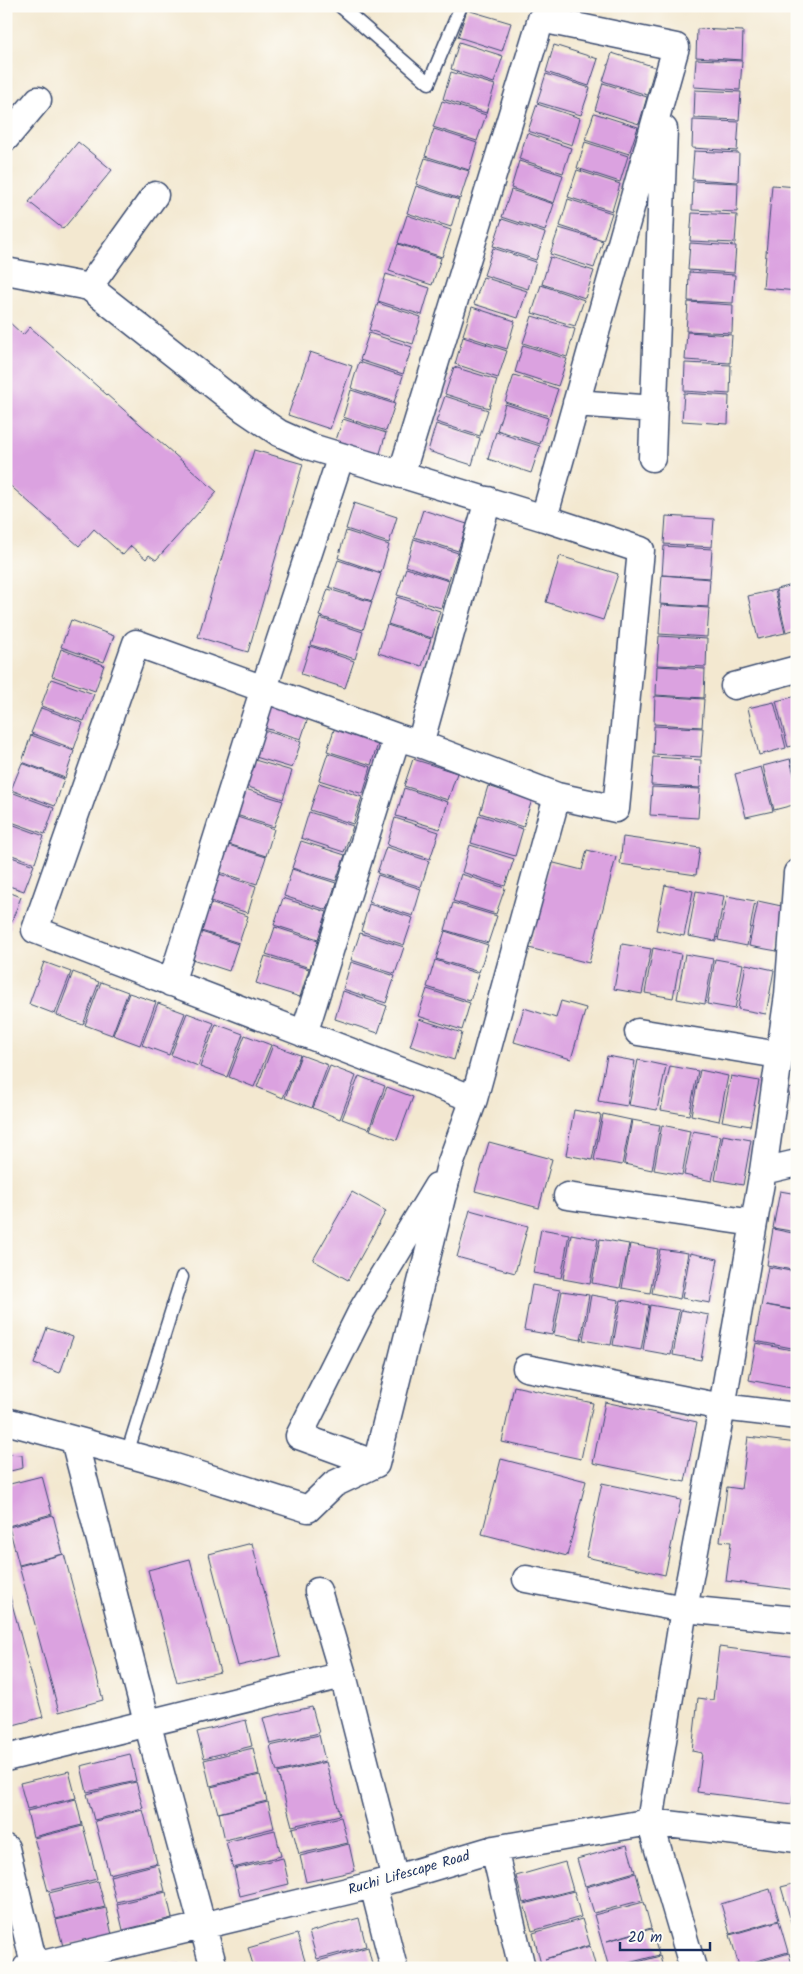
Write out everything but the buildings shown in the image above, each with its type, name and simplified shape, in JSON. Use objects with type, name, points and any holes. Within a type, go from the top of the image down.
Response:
[{"type":"street","points":[[402,474],[541,19],[676,47],[544,518]]},
{"type":"street","points":[[652,458],[665,85]]},
{"type":"street","points":[[6,138],[38,100]]},
{"type":"street","points":[[90,287],[155,196]]},
{"type":"street","points":[[6,271],[90,287],[245,410],[279,433],[308,446],[488,500],[641,550],[616,809],[558,796],[409,740],[136,643],[35,930],[171,984],[474,1098]]},
{"type":"street","points":[[576,403],[654,408]]},
{"type":"street","points":[[171,984],[264,688],[341,456]]},
{"type":"street","points":[[304,1034],[409,740],[488,500]]},
{"type":"street","points":[[734,686],[797,669]]},
{"type":"street","points":[[376,1464],[450,1165],[474,1098],[558,796]]},
{"type":"street","points":[[692,1968],[650,1822],[684,1609],[722,1407],[763,1170],[779,1055],[792,994],[797,874]]},
{"type":"street","points":[[638,1032],[779,1055]]},
{"type":"street","points":[[763,1170],[797,1163]]},
{"type":"street","points":[[376,1464],[299,1436],[362,1310],[450,1165]]},
{"type":"street","points":[[566,1196],[754,1223]]},
{"type":"street","points":[[526,1368],[722,1407],[797,1416]]},
{"type":"street","points":[[6,1421],[175,1467],[308,1509],[334,1484],[376,1464]]},
{"type":"street","points":[[74,1440],[147,1722],[214,1968]]},
{"type":"street","points":[[526,1579],[684,1609],[797,1620]]},
{"type":"street","points":[[318,1591],[343,1675],[384,1882],[394,1968]]},
{"type":"street","points":[[6,1758],[343,1675]]},
{"type":"street","name":"Ruchi Lifescape Road","points":[[32,1967],[384,1882],[494,1849],[650,1822],[797,1839]]},
{"type":"street","points":[[6,1848],[32,1967]]},
{"type":"street","points":[[494,1849],[522,1968]]},
{"type":"lane","points":[[340,6],[429,83],[461,6]]},
{"type":"lane","points":[[127,1454],[182,1277]]}]
